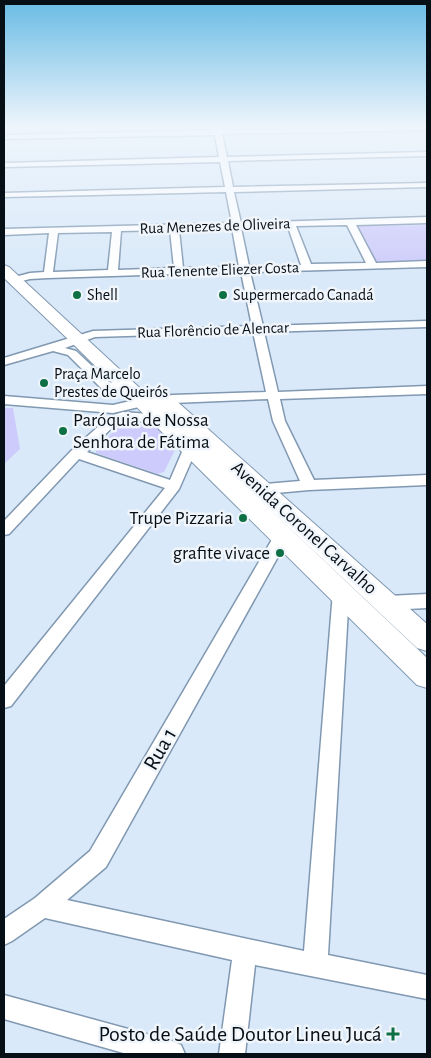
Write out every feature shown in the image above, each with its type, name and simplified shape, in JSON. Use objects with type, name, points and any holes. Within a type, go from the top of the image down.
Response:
[{"type":"main road","name":"Avenida Coronel Carvalho","points":[[12,276],[86,334],[190,448],[248,491],[388,603],[427,640]]},
{"type":"main road","name":"Avenida Coronel Carvalho","points":[[86,334],[150,403],[248,491],[282,535],[427,676]]},
{"type":"street","points":[[227,177],[237,225],[236,231],[279,421],[309,485]]},
{"type":"street","points":[[4,195],[427,185]]},
{"type":"street","name":"Rua Menezes de Oliveira","points":[[4,232],[427,220]]},
{"type":"street","points":[[350,222],[372,265]]},
{"type":"street","points":[[291,224],[307,267]]},
{"type":"street","points":[[174,227],[179,271]]},
{"type":"street","points":[[113,273],[116,229]]},
{"type":"street","points":[[48,275],[54,230]]},
{"type":"street","name":"Rua Tenente Eliezer Costa","points":[[12,276],[427,264]]},
{"type":"street","name":"Rua Florêncio de Alencar","points":[[4,362],[51,348],[86,334],[427,316]]},
{"type":"street","name":"Rua Florêncio de Alencar","points":[[257,325],[427,324]]},
{"type":"street","name":"Avenida Coronel Carvalho","points":[[51,348],[72,353],[105,385],[150,403]]},
{"type":"street","points":[[4,400],[71,406],[107,415],[150,403],[427,390]]},
{"type":"street","points":[[113,414],[123,416],[150,403]]},
{"type":"street","points":[[4,530],[113,414]]},
{"type":"street","points":[[4,700],[174,486],[190,448]]},
{"type":"street","points":[[77,454],[174,486]]},
{"type":"street","points":[[248,491],[309,485],[427,480]]},
{"type":"street","name":"Rua 1","points":[[4,934],[43,906],[98,858],[282,535]]},
{"type":"street","points":[[315,965],[341,592]]},
{"type":"street","points":[[388,603],[427,601]]},
{"type":"street","points":[[43,906],[245,951],[427,987]]},
{"type":"street","points":[[232,1054],[245,951]]},
{"type":"street","points":[[4,1008],[172,1054]]},
{"type":"shaded area","points":[[383,224],[388,226],[427,225],[427,261],[379,262],[372,260],[355,227],[359,225]]},
{"type":"shaded area","points":[[4,408],[13,408],[20,449],[4,464]]},
{"type":"shaded area","points":[[125,420],[157,425],[177,446],[164,472],[158,474],[96,453],[96,449]]},
{"type":"place","name":"Shell","points":[[77,295]]},
{"type":"place","name":"Supermercado Canadá","points":[[223,295]]},
{"type":"place","name":"Praça Marcelo Prestes de Queirós","points":[[44,383]]},
{"type":"place","name":"Paróquia de Nossa Senhora de Fátima","points":[[63,431]]},
{"type":"place","name":"Trupe Pizzaria","points":[[243,518]]},
{"type":"place","name":"grafite vivace","points":[[280,553]]},
{"type":"place","name":"Posto de Saúde Doutor Lineu Jucá","points":[[393,1034]]}]
